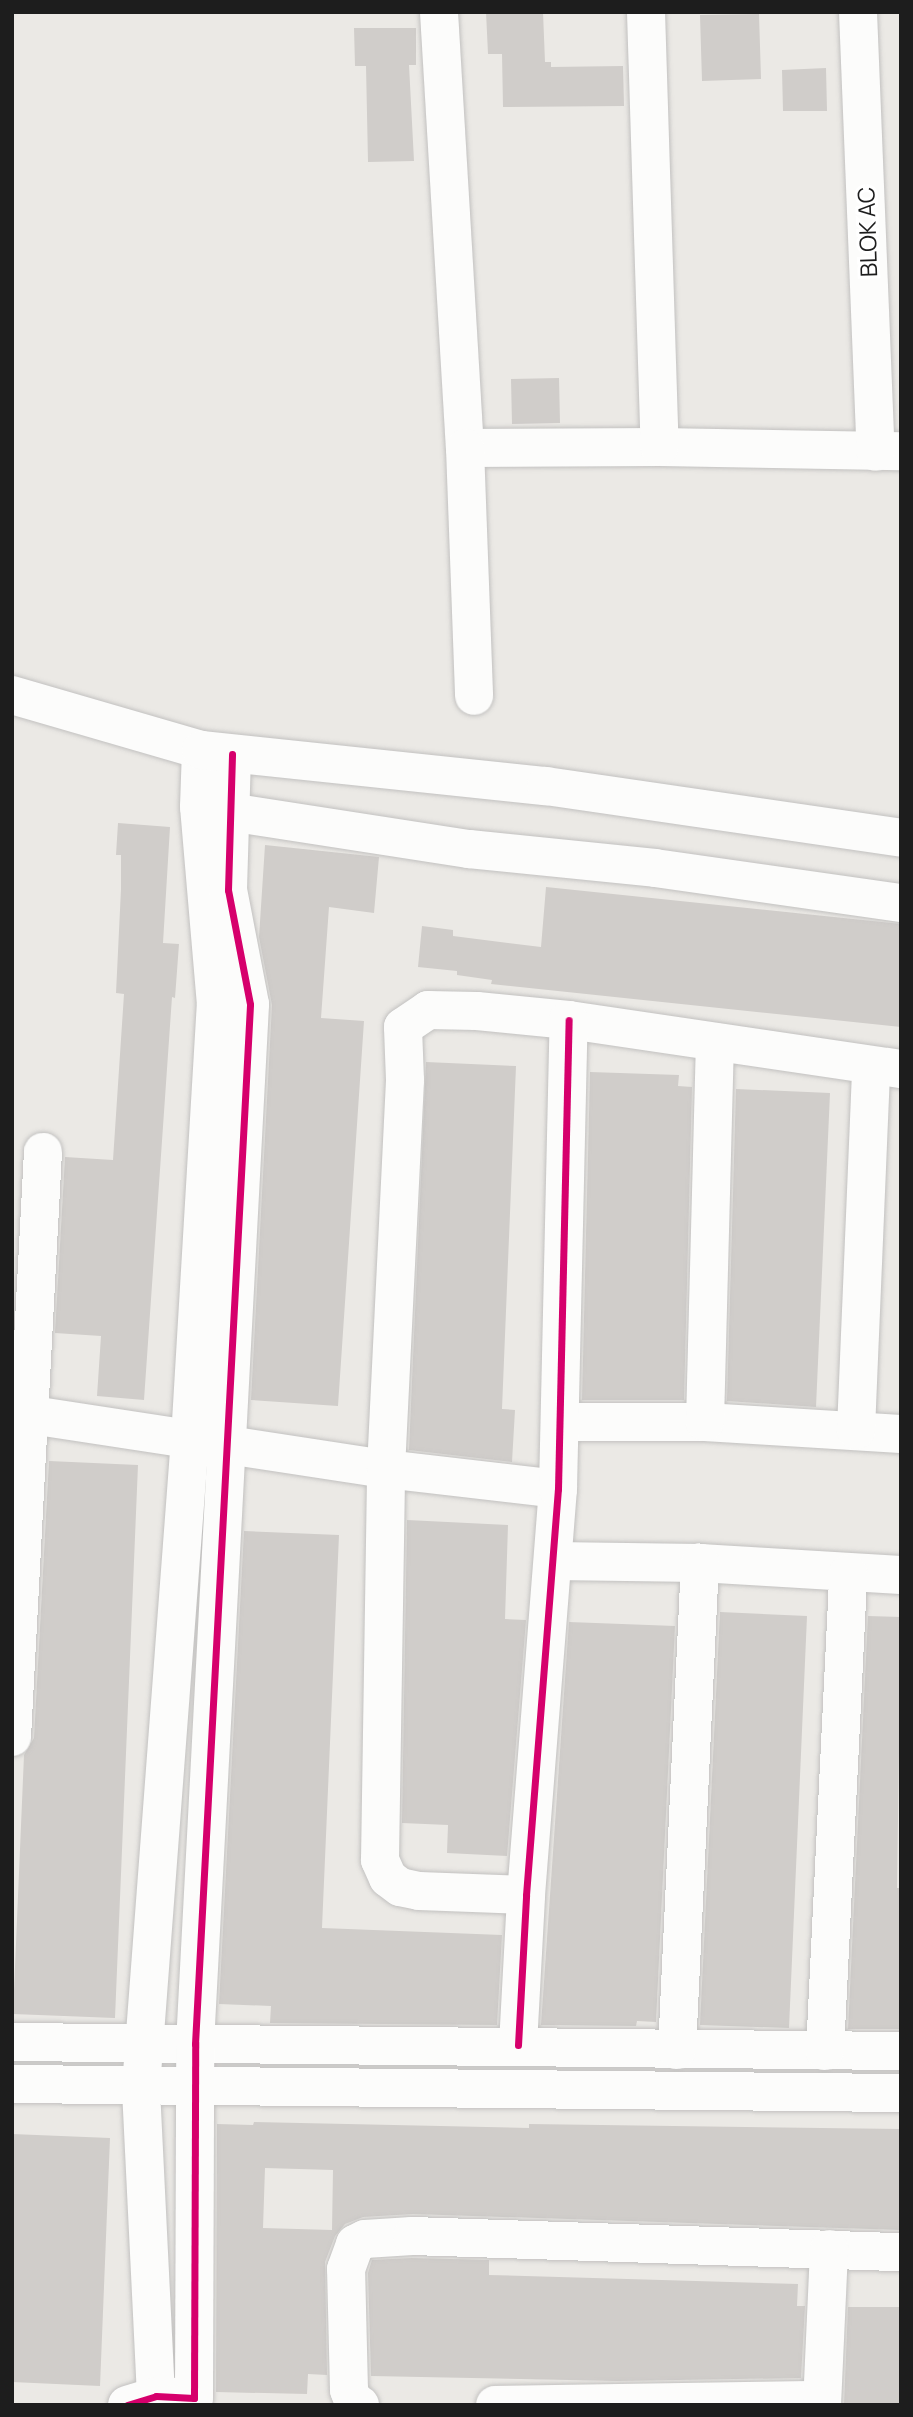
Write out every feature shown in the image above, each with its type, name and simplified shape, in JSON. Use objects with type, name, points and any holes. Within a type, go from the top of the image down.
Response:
[{"type":"street","points":[[439,12],[465,448],[474,696]]},
{"type":"street","points":[[646,12],[660,447]]},
{"type":"street","name":"BLOK AC","points":[[858,12],[888,452]]},
{"type":"street","points":[[465,448],[660,447],[888,452]]},
{"type":"street","points":[[12,695],[217,752],[546,786],[901,838]]},
{"type":"street","points":[[217,752],[214,810],[228,890],[233,1004],[228,1446],[195,2044],[194,2398],[141,2400],[141,2087],[190,1440],[233,1004]]},
{"type":"street","points":[[214,810],[469,849],[655,868],[901,903]]},
{"type":"street","points":[[526,1895],[419,1891],[400,1887],[388,1878],[380,1860],[386,1469],[405,1080],[404,1027],[428,1010],[444,1009],[569,1020],[886,1068],[856,1430]]},
{"type":"street","points":[[518,2045],[526,1895],[558,1489],[569,1020]]},
{"type":"street","points":[[705,1422],[715,1042]]},
{"type":"street","points":[[12,1737],[21,1413],[43,1152]]},
{"type":"street","points":[[21,1413],[386,1469],[558,1489]]},
{"type":"street","points":[[560,1422],[705,1422],[901,1434]]},
{"type":"street","points":[[553,1561],[700,1563],[848,1574],[901,1575]]},
{"type":"street","points":[[677,2050],[700,1563]]},
{"type":"street","points":[[825,2051],[848,1574]]},
{"type":"street","points":[[12,2042],[518,2045],[677,2050],[901,2051]]},
{"type":"street","points":[[12,2084],[901,2094]]},
{"type":"street","points":[[360,2405],[353,2401],[349,2390],[346,2269],[355,2244],[365,2239],[412,2236],[901,2252]]},
{"type":"street","points":[[495,2405],[822,2402],[829,2249]]},
{"type":"building","points":[[486,12],[543,12],[545,62],[551,62],[551,67],[623,66],[624,106],[503,107],[502,54],[488,54]]},
{"type":"building","points":[[759,14],[761,79],[702,81],[700,15]]},
{"type":"building","points":[[354,28],[416,28],[416,65],[409,65],[414,161],[368,162],[366,66],[355,66]]},
{"type":"building","points":[[826,68],[827,111],[783,111],[782,70]]},
{"type":"building","points":[[559,378],[560,423],[512,424],[511,379]]},
{"type":"building","points":[[118,823],[170,827],[163,943],[179,944],[175,998],[172,997],[144,1400],[97,1396],[101,1336],[55,1333],[65,1157],[113,1160],[124,994],[116,993],[121,889],[121,855],[116,855]]},
{"type":"building","points":[[265,845],[379,857],[374,913],[329,907],[321,1018],[364,1021],[338,1406],[251,1400],[272,1005],[259,937]]},
{"type":"building","points":[[546,887],[901,924],[901,1027],[491,984],[492,980],[457,975],[457,971],[418,967],[422,926],[453,930],[453,936],[541,947]]},
{"type":"building","points":[[426,1062],[516,1066],[502,1409],[515,1410],[512,1462],[409,1450]]},
{"type":"building","points":[[590,1072],[679,1075],[678,1086],[692,1087],[684,1400],[582,1400]]},
{"type":"building","points":[[736,1089],[830,1093],[816,1407],[727,1401]]},
{"type":"building","points":[[49,1461],[138,1465],[115,2018],[13,2014],[24,1755],[34,1738]]},
{"type":"building","points":[[407,1520],[508,1525],[505,1619],[526,1620],[507,1856],[447,1853],[448,1825],[402,1823]]},
{"type":"building","points":[[244,1531],[339,1535],[322,1928],[502,1935],[497,2025],[270,2023],[271,2006],[219,2004]]},
{"type":"building","points":[[720,1612],[807,1616],[789,2028],[700,2025]]},
{"type":"building","points":[[868,1616],[901,1617],[897,1888],[901,1888],[901,2029],[848,2029]]},
{"type":"building","points":[[569,1622],[675,1626],[656,2022],[637,2021],[636,2026],[541,2025]]},
{"type":"building","points":[[254,2122],[529,2128],[529,2124],[901,2129],[901,2230],[413,2214],[363,2217],[345,2224],[335,2236],[325,2262],[327,2375],[308,2374],[307,2394],[216,2392],[217,2124],[253,2125]],"holes":[[[265,2168],[333,2170],[332,2230],[263,2228]]]},
{"type":"building","points":[[12,2134],[110,2138],[100,2386],[12,2382]]},
{"type":"building","points":[[372,2260],[489,2260],[489,2275],[798,2284],[797,2306],[805,2306],[801,2378],[618,2381],[371,2376],[368,2273]]},
{"type":"building","points":[[848,2307],[901,2307],[901,2405],[844,2405]]},
{"type":"cycle path","points":[[127,2405],[156,2396],[194,2398],[195,2044],[250,1004],[228,890],[232,754]]},
{"type":"cycle path","points":[[518,2045],[526,1895],[558,1489],[569,1020]]}]
